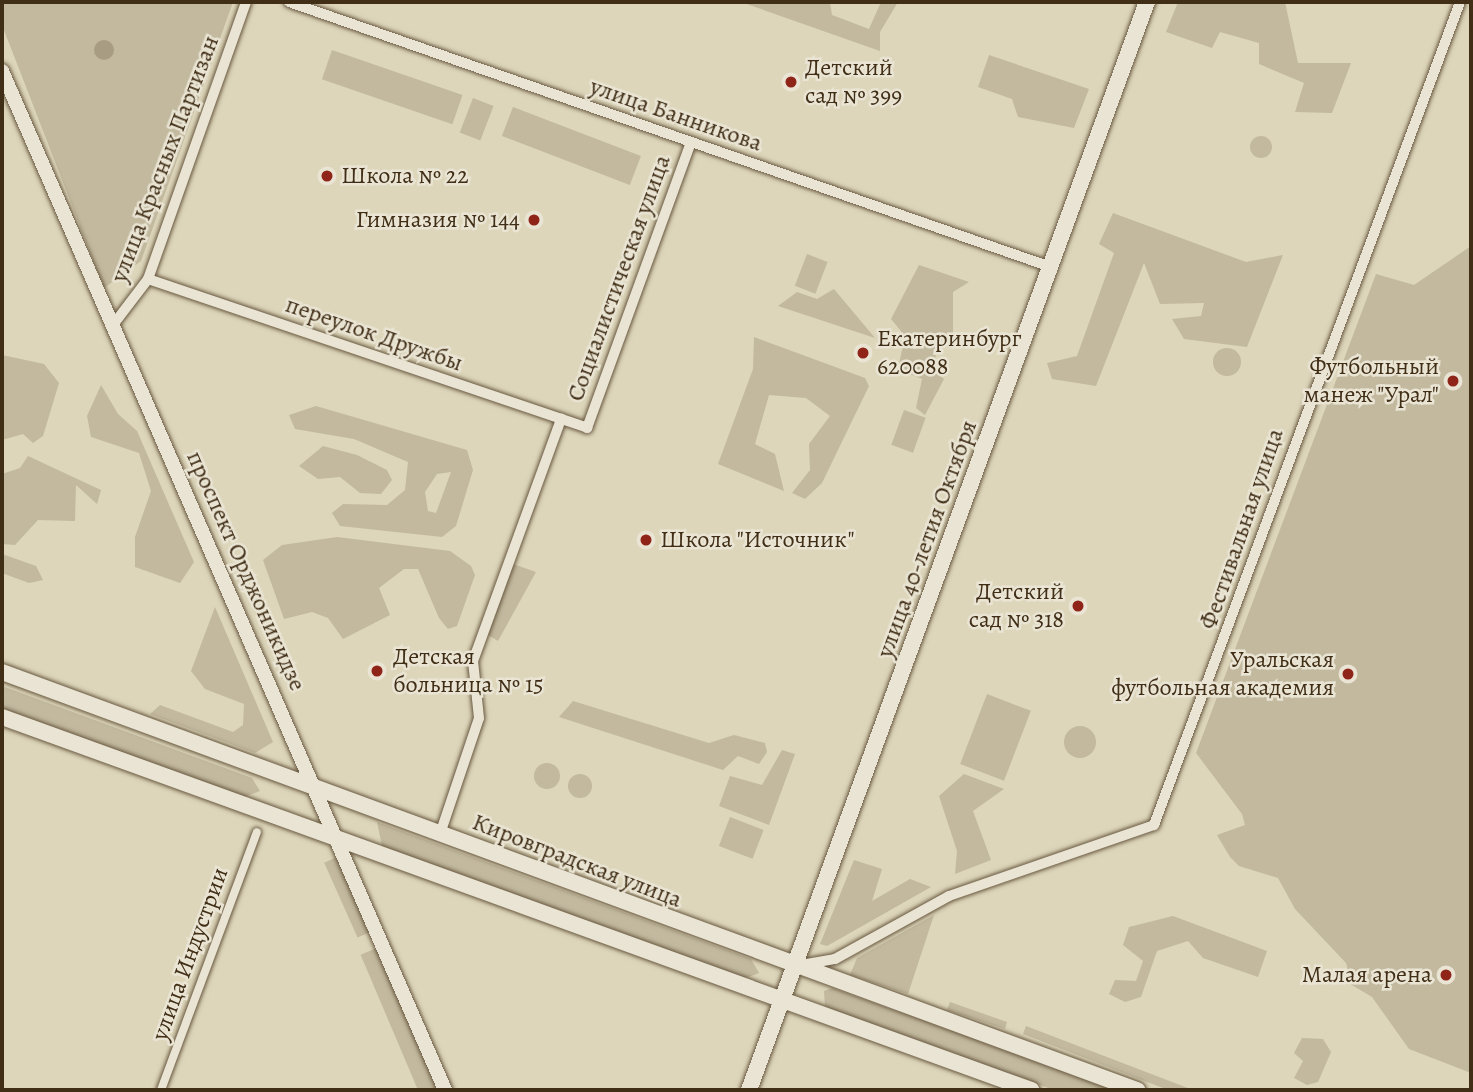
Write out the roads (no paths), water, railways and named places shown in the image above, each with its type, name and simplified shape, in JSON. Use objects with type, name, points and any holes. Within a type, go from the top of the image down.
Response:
[{"type":"main road","name":"улица 40-летия Октября","points":[[749,1090],[1147,2]]},
{"type":"main road","name":"Кировградская улица","points":[[2,672],[795,967],[1138,1090]]},
{"type":"main road","points":[[2,717],[1031,1090]]},
{"type":"street","name":"улица Красных Партизан","points":[[113,325],[148,279],[246,2]]},
{"type":"street","name":"улица Банникова","points":[[289,2],[1051,267]]},
{"type":"street","name":"Фестивальная улица","points":[[795,967],[835,959],[949,896],[1154,825],[1460,2]]},
{"type":"street","name":"проспект Орджоникидзе","points":[[2,71],[5,89],[113,325],[445,1090]]},
{"type":"street","name":"Социалистическая улица","points":[[587,428],[691,143]]},
{"type":"street","name":"переулок Дружбы","points":[[148,279],[587,428]]},
{"type":"street","name":"Социалистическая улица","points":[[440,834],[479,718],[472,661],[561,419]]},
{"type":"street","name":"улица Индустрии","points":[[161,1090],[257,832]]},
{"type":"place","name":"Детский сад № 399","points":[[791,82]]},
{"type":"place","name":"Школа № 22","points":[[327,176]]},
{"type":"place","name":"Гимназия № 144","points":[[534,220]]},
{"type":"place","name":"Екатеринбург 620088","points":[[863,353]]},
{"type":"place","name":"Футбольный манеж \"Урал\"","points":[[1453,381]]},
{"type":"place","name":"Школа \"Источник\"","points":[[646,540]]},
{"type":"place","name":"Детский сад № 318","points":[[1078,606]]},
{"type":"place","name":"Детская больница № 15","points":[[377,671]]},
{"type":"place","name":"Уральская футбольная академия","points":[[1348,674]]},
{"type":"place","name":"Малая арена","points":[[1446,975]]}]
